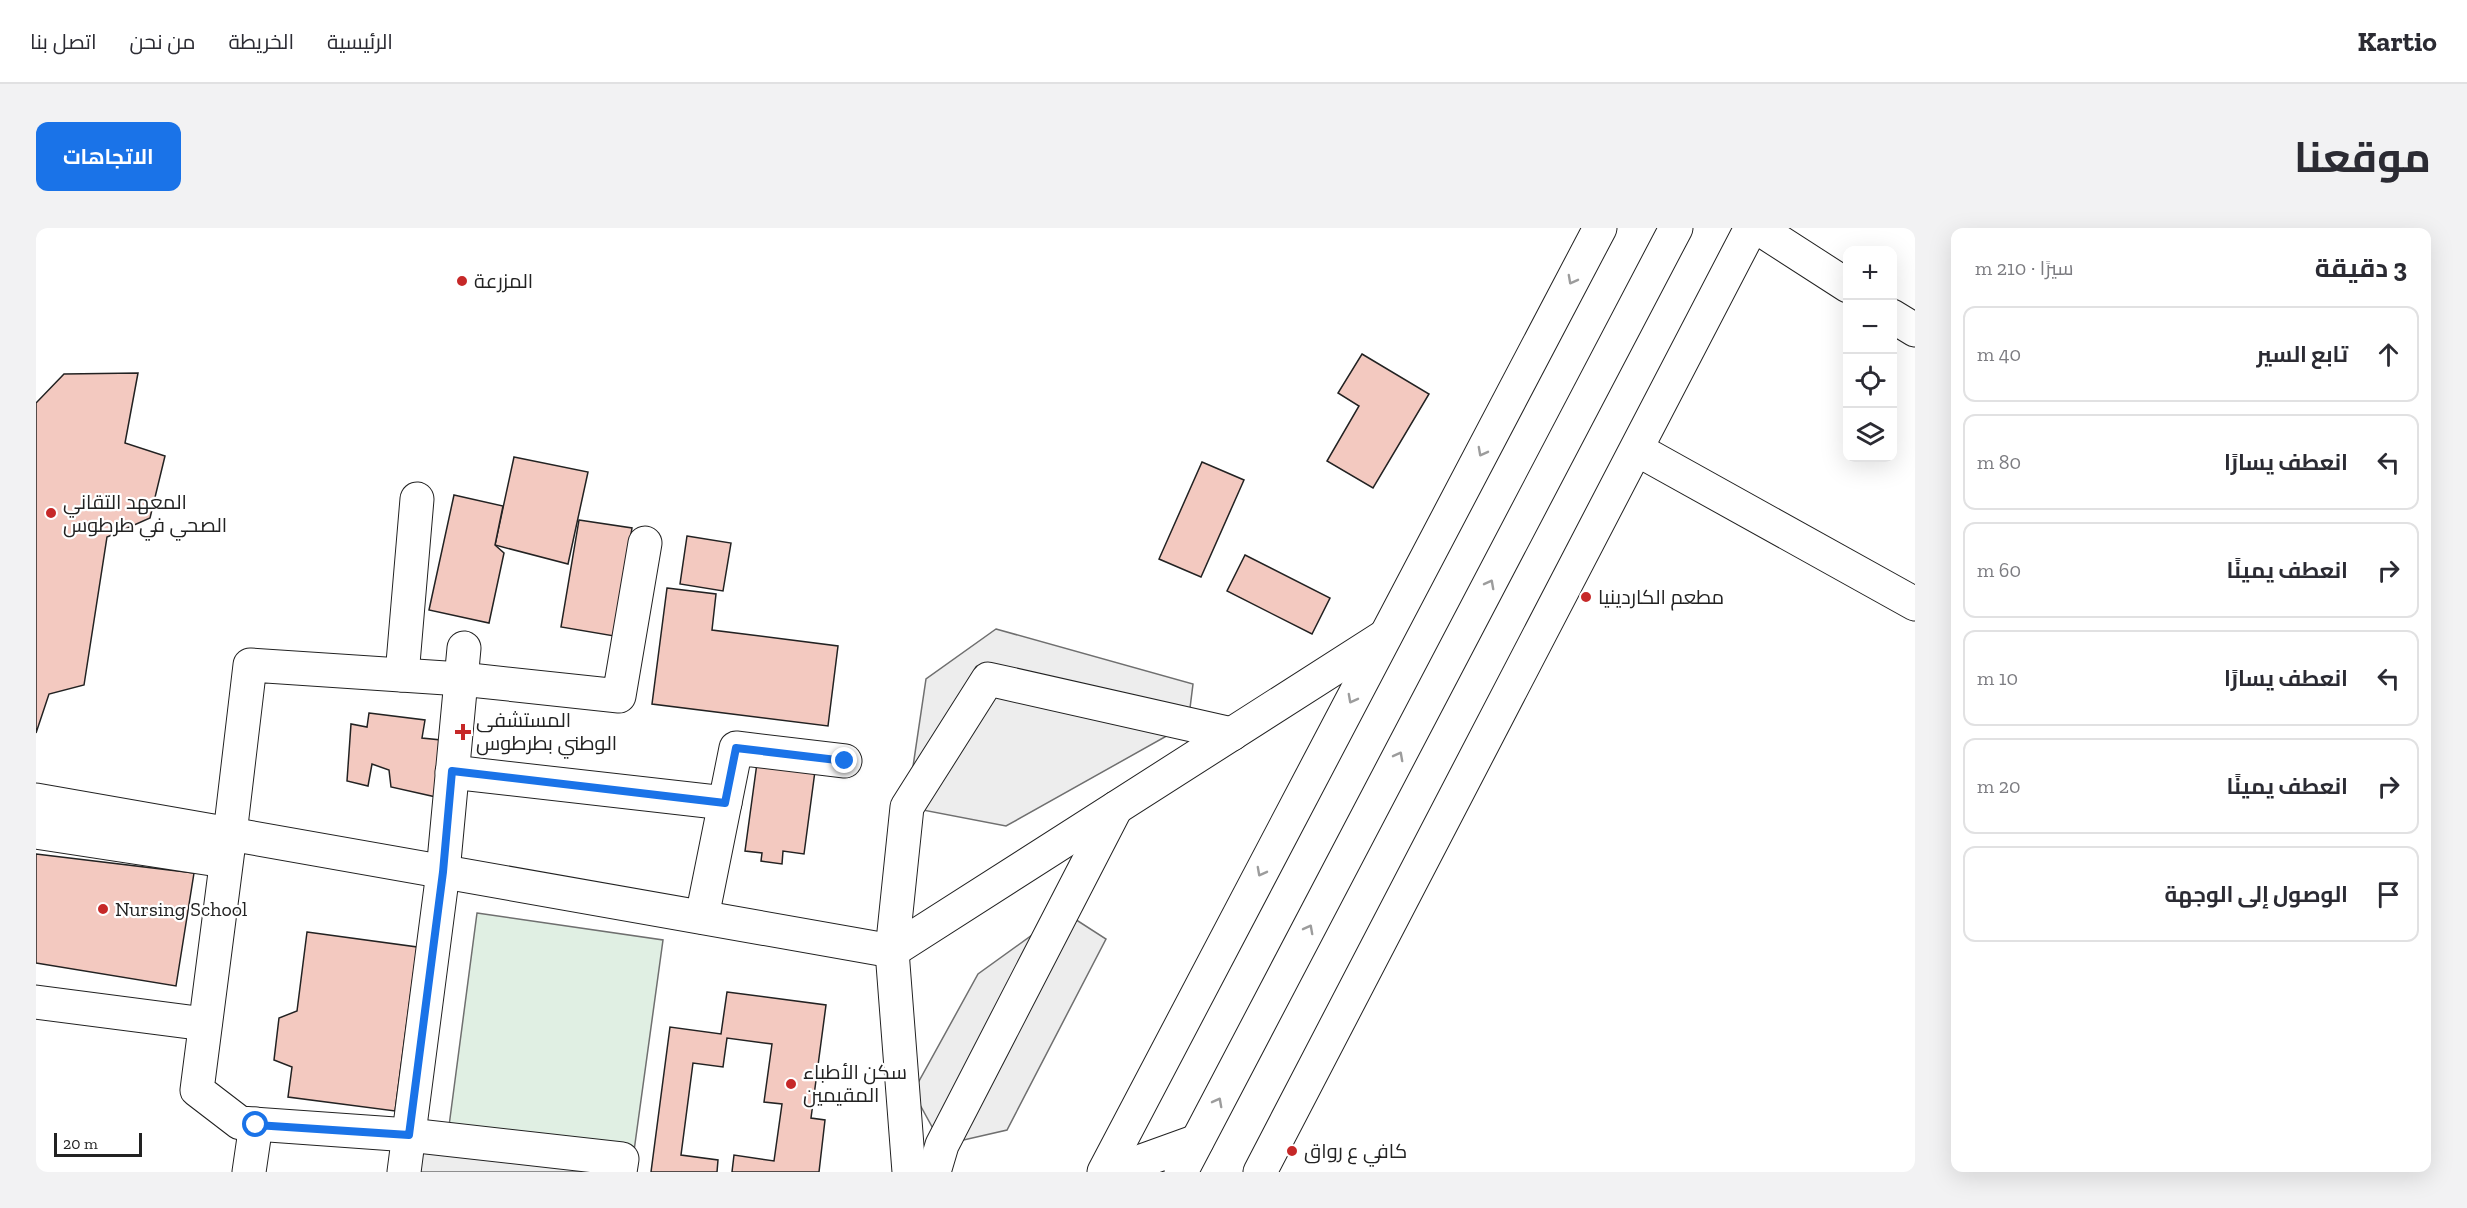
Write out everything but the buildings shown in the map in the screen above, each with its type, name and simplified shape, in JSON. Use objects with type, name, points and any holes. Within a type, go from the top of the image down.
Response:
[{"type":"main road","points":[[1104,1172],[1600,228]]},
{"type":"main road","points":[[1181,1172],[1676,228]]},
{"type":"main road","points":[[1260,1172],[1638,450],[1751,228]]},
{"type":"main road","points":[[1758,228],[1843,283]]},
{"type":"main road","points":[[1897,319],[1915,330]]},
{"type":"main road","points":[[1638,450],[1915,604]]},
{"type":"main road","points":[[402,675],[417,499]]},
{"type":"main road","points":[[620,1172],[622,1159],[409,1135],[240,1123],[197,1090],[250,665],[402,675],[463,664],[619,696],[645,543]]},
{"type":"main road","points":[[36,832],[228,847],[443,872],[892,951],[1385,636]]},
{"type":"main road","points":[[404,1172],[443,872],[463,664]]},
{"type":"main road","points":[[909,1172],[892,951],[907,807],[988,679],[1232,734]]},
{"type":"main road","points":[[702,917],[736,748],[845,761]]},
{"type":"main road","points":[[452,771],[725,803]]},
{"type":"main road","points":[[36,801],[228,847]]},
{"type":"main road","points":[[934,1172],[942,1145],[1116,808]]},
{"type":"main road","points":[[36,1002],[205,1024]]},
{"type":"main road","points":[[249,1172],[256,1125]]},
{"type":"main road","points":[[1111,1172],[1197,1141]]},
{"type":"green space","points":[[477,913],[663,940],[634,1151],[449,1126]]},
{"type":"shaded area","points":[[996,629],[1193,684],[1188,724],[1006,826],[907,807],[926,679]]},
{"type":"shaded area","points":[[1064,912],[1106,939],[1007,1130],[942,1145],[913,1092],[978,974]]},
{"type":"shaded area","points":[[419,1147],[602,1172],[415,1172]]},
{"type":"place","name":"المزرعة","points":[[462,281]]},
{"type":"place","name":"المعهد التقاني الصحي في طرطوس","points":[[51,513]]},
{"type":"place","name":"مطعم الكاردينيا","points":[[1586,597]]},
{"type":"place","name":"المستشفى الوطني بطرطوس","points":[[463,732]]},
{"type":"place","name":"Nursing School","points":[[103,909]]},
{"type":"place","name":"سكن الأطباء المقيمين","points":[[791,1084]]},
{"type":"place","name":"كافي ع رواق","points":[[1292,1151]]},
{"type":"route","points":[[256,1125],[409,1135],[443,872],[452,771],[725,803],[736,748],[845,761]]}]
